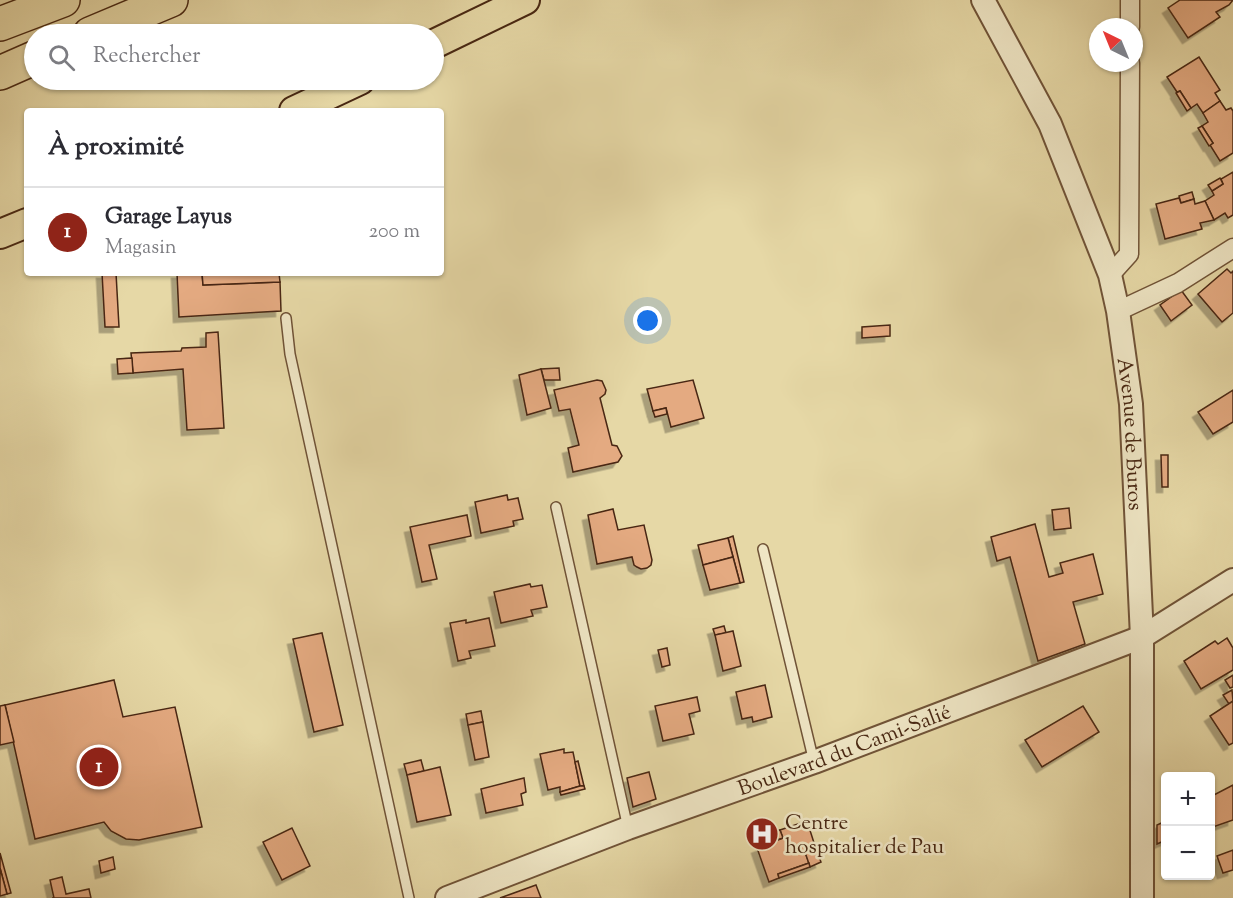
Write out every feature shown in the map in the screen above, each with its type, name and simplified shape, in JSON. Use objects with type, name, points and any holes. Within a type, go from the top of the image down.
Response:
[{"type":"highway","points":[[0,24],[63,0]]},
{"type":"highway","points":[[114,24],[171,0]]},
{"type":"highway","points":[[0,73],[24,62]]},
{"type":"main road","points":[[444,39],[525,0]]},
{"type":"main road","points":[[300,108],[339,90]]},
{"type":"main road","points":[[0,234],[24,224]]},
{"type":"street","name":"Avenue de Buros","points":[[983,0],[1050,124],[1110,275],[1119,311],[1131,404],[1142,637],[1142,898]]},
{"type":"street","points":[[1130,0],[1130,18]]},
{"type":"street","points":[[1110,275],[1129,254],[1130,72]]},
{"type":"street","points":[[1119,311],[1178,283],[1233,248]]},
{"type":"street","name":"Boulevard du Cami-Salié","points":[[447,898],[628,828],[814,762],[1142,637],[1233,580]]},
{"type":"lane","points":[[286,318],[293,366],[409,898]]},
{"type":"lane","points":[[556,507],[628,828]]},
{"type":"lane","points":[[763,549],[814,762]]},
{"type":"building","points":[[1180,0],[1233,0],[1216,12],[1220,17],[1188,38],[1168,8]]},
{"type":"building","points":[[1199,57],[1220,90],[1215,93],[1220,101],[1203,113],[1197,104],[1191,108],[1167,77]]},
{"type":"building","points":[[1180,91],[1191,108],[1187,111],[1176,93]]},
{"type":"building","points":[[1220,101],[1226,110],[1231,108],[1233,111],[1233,153],[1220,161],[1210,145],[1213,143],[1202,126],[1208,122],[1203,113]]},
{"type":"building","points":[[1202,126],[1213,143],[1209,146],[1198,128]]},
{"type":"building","points":[[1233,172],[1233,215],[1228,218],[1225,213],[1214,220],[1205,201],[1214,195],[1212,191],[1223,184],[1221,179]]},
{"type":"building","points":[[1220,178],[1223,184],[1212,191],[1208,185]]},
{"type":"building","points":[[1192,192],[1194,199],[1181,203],[1179,196]]},
{"type":"building","points":[[1179,198],[1181,203],[1194,199],[1195,204],[1205,201],[1214,220],[1200,223],[1202,229],[1165,239],[1156,204]]},
{"type":"building","points":[[1227,269],[1231,273],[1233,271],[1233,313],[1222,322],[1198,294]]},
{"type":"building","points":[[102,276],[116,276],[119,327],[105,327]]},
{"type":"building","points":[[177,276],[202,276],[203,285],[280,282],[281,311],[179,317]]},
{"type":"building","points":[[202,276],[279,276],[280,282],[203,285]]},
{"type":"building","points":[[1181,290],[1192,305],[1171,321],[1160,305]]},
{"type":"building","points":[[890,325],[890,336],[862,338],[862,327]]},
{"type":"building","points":[[218,332],[224,428],[187,430],[183,369],[133,373],[131,353],[181,351],[182,348],[206,347],[206,333]]},
{"type":"building","points":[[132,358],[133,373],[118,374],[117,359]]},
{"type":"building","points":[[559,368],[560,380],[544,380],[541,369]]},
{"type":"building","points":[[541,369],[551,408],[527,415],[519,375]]},
{"type":"building","points":[[597,380],[602,381],[606,390],[600,398],[612,445],[617,446],[622,456],[618,462],[573,472],[568,448],[579,445],[570,409],[559,411],[554,390]]},
{"type":"building","points":[[693,380],[704,418],[671,427],[666,408],[653,411],[647,389]]},
{"type":"building","points":[[1233,390],[1233,422],[1213,434],[1198,412]]},
{"type":"building","points":[[666,408],[667,414],[655,417],[653,411]]},
{"type":"building","points":[[1161,455],[1168,455],[1168,487],[1162,487]]},
{"type":"building","points":[[507,495],[508,500],[518,498],[523,519],[513,521],[514,526],[481,533],[475,502]]},
{"type":"building","points":[[1069,508],[1071,528],[1054,530],[1052,510]]},
{"type":"building","points":[[613,509],[618,530],[644,525],[652,560],[651,565],[647,568],[641,569],[634,565],[632,557],[597,564],[588,515]]},
{"type":"building","points":[[467,515],[471,536],[429,545],[437,579],[422,582],[410,527]]},
{"type":"building","points":[[1035,524],[1049,577],[1063,573],[1060,563],[1093,554],[1103,594],[1073,602],[1085,644],[1038,661],[1010,557],[997,561],[991,537]]},
{"type":"building","points":[[733,536],[744,582],[740,583],[728,538]]},
{"type":"building","points":[[728,538],[733,557],[703,565],[698,545]]},
{"type":"building","points":[[733,557],[740,583],[710,590],[703,565]]},
{"type":"building","points":[[530,584],[531,587],[542,585],[547,607],[531,610],[533,616],[501,623],[494,592]]},
{"type":"building","points":[[489,618],[495,646],[469,651],[471,658],[458,661],[450,623],[466,620],[466,623]]},
{"type":"building","points":[[724,626],[726,633],[715,635],[713,629]]},
{"type":"building","points":[[733,631],[741,666],[723,671],[715,635]]},
{"type":"building","points":[[322,633],[343,725],[314,732],[293,639]]},
{"type":"building","points":[[1227,638],[1233,648],[1233,670],[1201,689],[1184,661],[1215,641],[1218,644]]},
{"type":"building","points":[[667,648],[670,665],[662,667],[658,650]]},
{"type":"building","points":[[1233,675],[1233,687],[1230,688],[1225,680]]},
{"type":"building","points":[[114,680],[123,717],[175,707],[202,827],[139,840],[126,839],[111,831],[104,822],[35,839],[5,705]]},
{"type":"building","points":[[765,685],[772,717],[753,722],[752,717],[742,719],[736,692]]},
{"type":"building","points":[[1232,690],[1233,701],[1229,704],[1223,695]]},
{"type":"building","points":[[697,697],[700,711],[689,714],[694,734],[663,741],[655,706]]},
{"type":"building","points":[[1233,701],[1233,743],[1229,745],[1210,716]]},
{"type":"building","points":[[5,705],[14,742],[0,745],[0,706]]},
{"type":"building","points":[[1083,706],[1099,732],[1042,767],[1025,740]]},
{"type":"building","points":[[481,711],[483,722],[468,725],[466,714]]},
{"type":"building","points":[[483,722],[489,757],[475,760],[468,725]]},
{"type":"building","points":[[564,749],[564,753],[573,752],[580,786],[560,792],[560,787],[548,790],[540,754]]},
{"type":"building","points":[[421,760],[424,771],[407,775],[404,764]]},
{"type":"building","points":[[578,761],[584,786],[580,786],[575,762]]},
{"type":"building","points":[[440,767],[451,815],[417,822],[407,775]]},
{"type":"building","points":[[649,772],[656,799],[633,807],[627,778]]},
{"type":"building","points":[[524,778],[526,792],[521,794],[523,805],[486,813],[481,789]]},
{"type":"building","points":[[1233,785],[1233,820],[1215,826],[1215,826],[1215,794]]},
{"type":"building","points":[[584,786],[585,789],[561,795],[560,792]]},
{"type":"building","points":[[807,821],[816,849],[805,852],[809,863],[778,874],[779,878],[769,882],[757,848],[783,838],[780,830]]},
{"type":"building","points":[[1161,823],[1161,842],[1157,844],[1157,825]]},
{"type":"building","points":[[292,828],[310,866],[282,880],[263,842]]},
{"type":"building","points":[[780,830],[783,838],[773,841],[771,833]]},
{"type":"building","points":[[816,849],[821,862],[810,867],[805,852]]},
{"type":"building","points":[[1233,850],[1233,870],[1223,873],[1217,856]]},
{"type":"building","points":[[0,853],[11,893],[7,894],[0,868]]},
{"type":"building","points":[[113,857],[115,869],[101,873],[99,861]]},
{"type":"building","points":[[809,863],[810,867],[779,878],[778,874]]},
{"type":"building","points":[[0,868],[7,894],[0,896]]},
{"type":"building","points":[[62,877],[66,894],[89,889],[91,898],[54,898],[50,880]]},
{"type":"building","points":[[536,885],[541,898],[500,898]]},
{"type":"place","name":"Garage Layus","points":[[99,767]]},
{"type":"place","name":"Centre hospitalier de Pau","points":[[762,834]]}]
